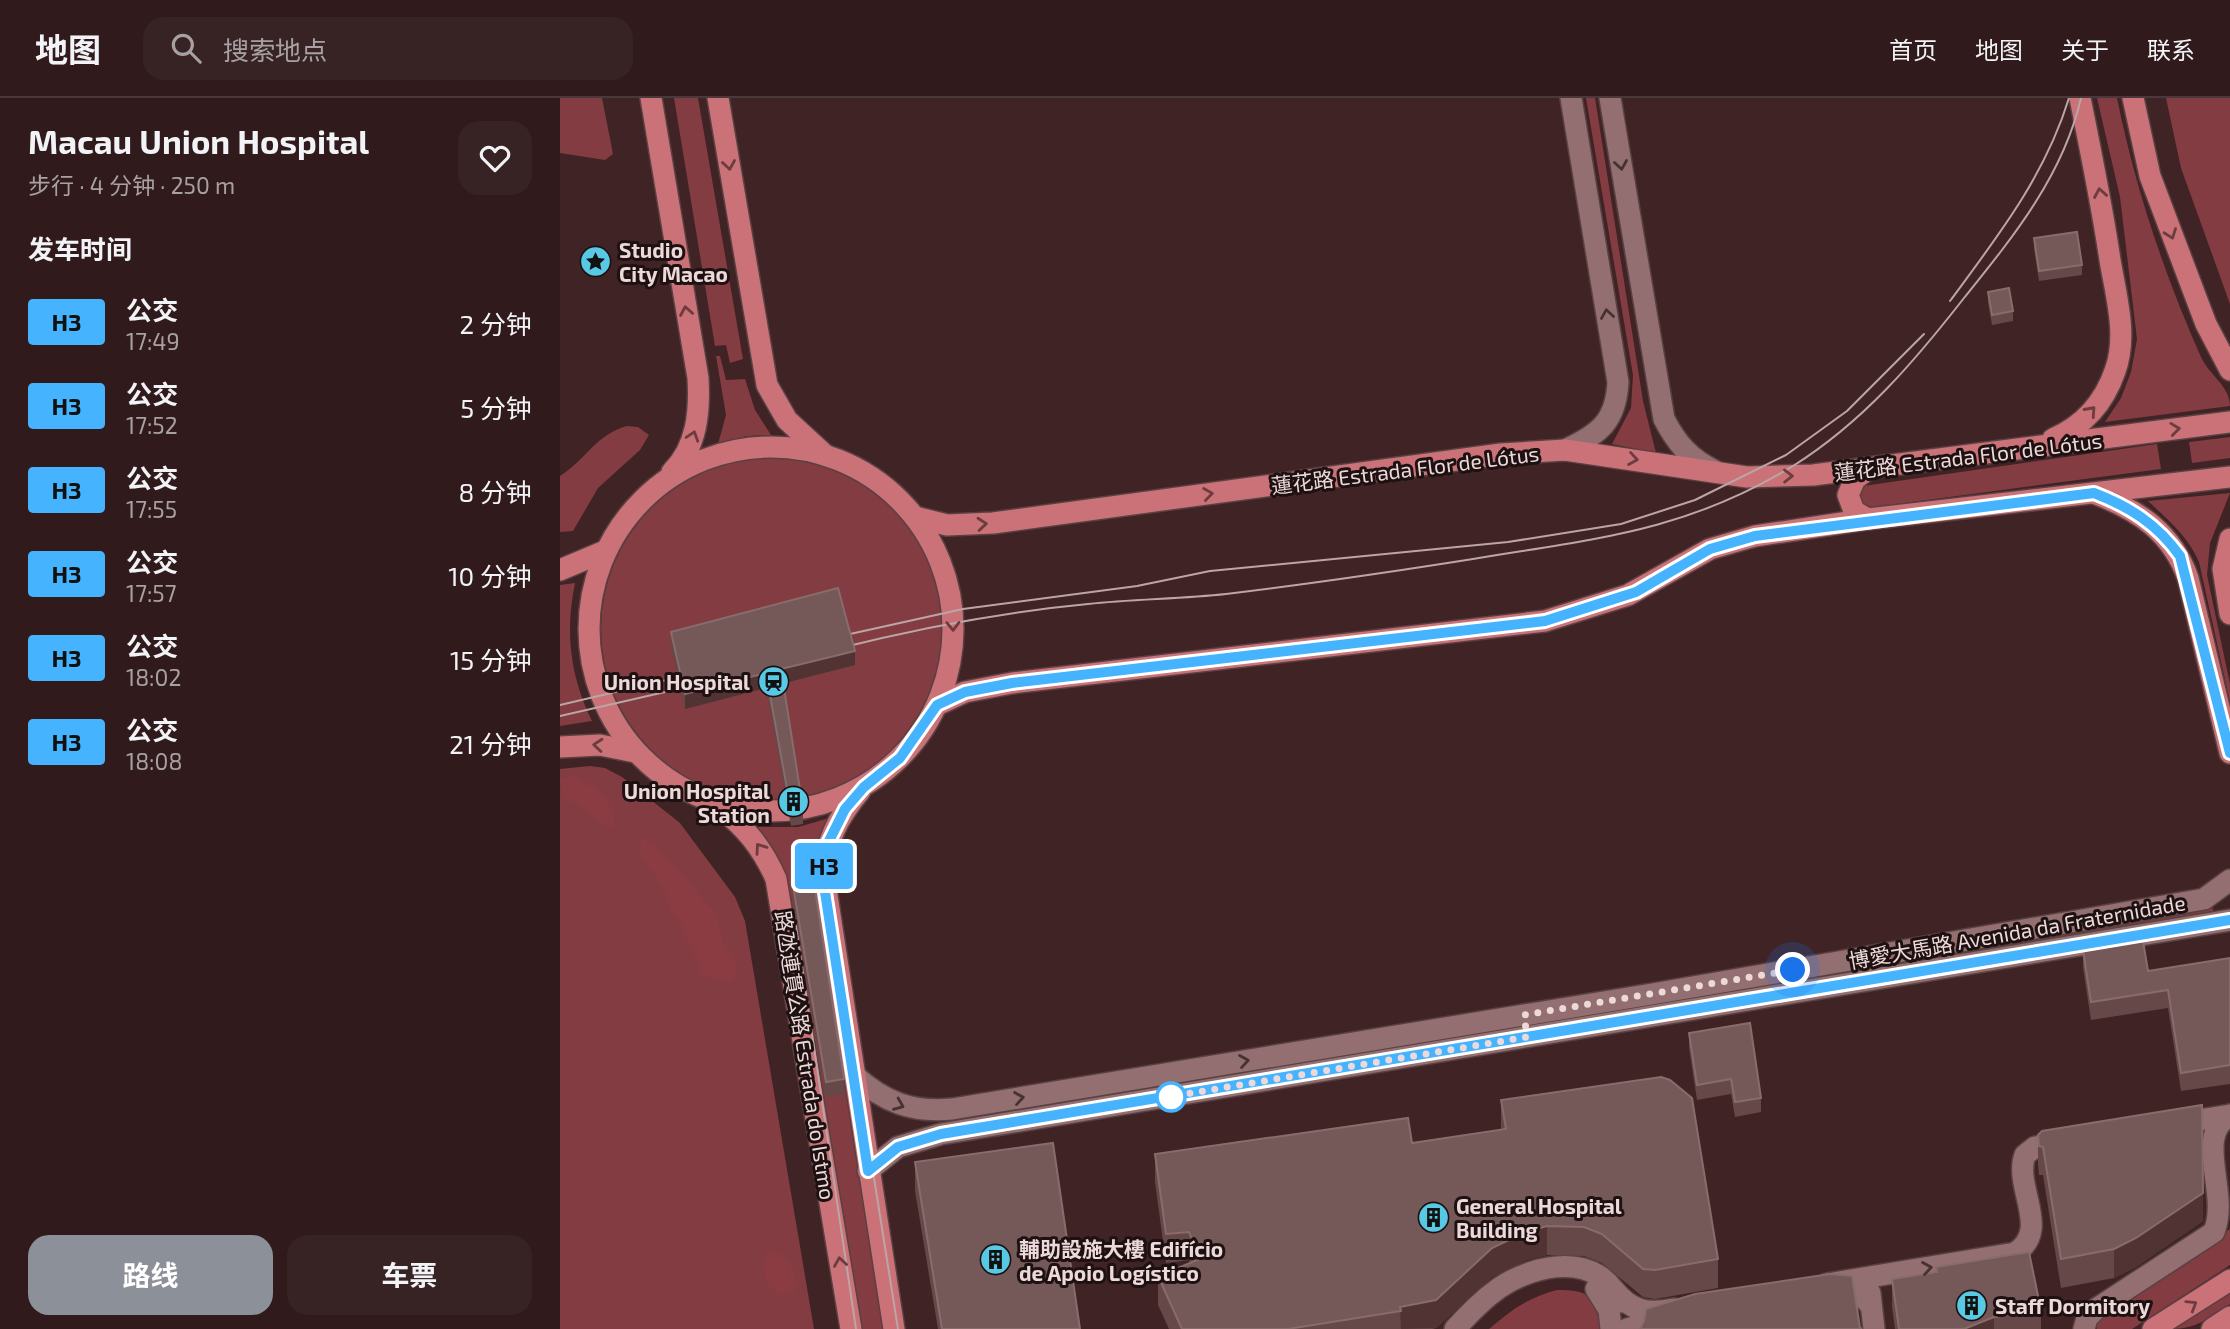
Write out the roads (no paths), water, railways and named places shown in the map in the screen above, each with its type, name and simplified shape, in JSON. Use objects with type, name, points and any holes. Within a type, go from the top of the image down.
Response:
[{"type":"main road","points":[[651,98],[698,378],[700,410],[683,461],[620,526],[605,551],[591,592],[589,653],[594,678],[610,717],[635,752],[671,783],[714,803],[748,810],[783,811],[817,806],[864,787],[900,758],[937,705],[948,674],[953,641],[952,608],[946,575],[933,545],[915,517],[880,484],[859,470],[826,455],[783,447],[740,450],[698,462],[661,484]]},
{"type":"main road","points":[[718,98],[767,385],[788,420],[826,455]]},
{"type":"main road","points":[[2035,447],[2075,429],[2102,399],[2116,369],[2120,342],[2121,329],[2099,187],[2080,98]]},
{"type":"main road","points":[[2133,98],[2150,176],[2206,324],[2230,370]]},
{"type":"main road","name":"蓮花路 Estrada Flor de Lótus","points":[[915,517],[947,525],[993,523],[1501,454],[1565,450],[1720,473],[1786,476],[1867,470],[2230,422]]},
{"type":"main road","points":[[1867,470],[1855,479],[1848,495],[1854,511],[1868,519]]},
{"type":"main road","points":[[937,705],[965,692],[1012,683],[1545,621],[1636,592],[1710,549],[1755,536],[1868,519],[2230,477]]},
{"type":"main road","points":[[2094,493],[2124,505],[2162,531],[2180,556],[2230,753]]},
{"type":"main road","points":[[2230,539],[2223,569],[2230,614]]},
{"type":"main road","points":[[560,570],[605,551]]},
{"type":"main road","points":[[560,747],[600,745],[635,752]]},
{"type":"main road","name":"路氹連貫公路 Estrada do Istmo","points":[[864,787],[845,809],[824,858],[825,892],[894,1329]]},
{"type":"main road","name":"路氹連貫公路 Estrada do Istmo","points":[[714,803],[752,837],[765,853],[776,879],[850,1329]]},
{"type":"main road","points":[[2153,1329],[2230,1280]]},
{"type":"main road","points":[[2212,1329],[2230,1317]]},
{"type":"street","points":[[1565,450],[1589,439],[1606,423],[1617,407],[1618,382],[1571,98]]},
{"type":"street","points":[[1610,98],[1664,419],[1676,443],[1696,462],[1720,473]]},
{"type":"street","name":"博愛大馬路 Avenida da Fraternidade","points":[[854,1076],[868,1088],[901,1107],[938,1110],[1434,1030],[2204,899],[2230,880]]},
{"type":"street","name":"博愛大馬路 Avenida da Fraternidade","points":[[868,1171],[898,1147],[941,1134],[2230,920]]},
{"type":"street","name":"博愛大馬路 Avenida da Fraternidade","points":[[2191,927],[2230,933]]},
{"type":"street","points":[[1524,1015],[1527,1037]]},
{"type":"street","points":[[2160,1127],[2230,1115]]},
{"type":"street","points":[[2084,1329],[2087,1318],[2096,1309],[2214,1232],[2222,1223],[2227,1214],[2228,1196],[2217,1125],[2230,1115]]},
{"type":"street","points":[[1871,1306],[1861,1293],[1850,1289],[1803,1292],[1881,1275],[2008,1255],[2022,1248],[2031,1231],[2023,1171],[2025,1155],[2035,1147],[2081,1139]]},
{"type":"street","points":[[1455,1329],[1485,1298],[1534,1270],[1552,1267],[1581,1268],[1601,1276],[1637,1310],[1695,1310],[1625,1329],[1621,1306],[1614,1290]]},
{"type":"street","points":[[1874,1329],[1870,1293],[1881,1275]]},
{"type":"street","points":[[1472,1329],[1499,1302],[1518,1291],[1541,1282],[1574,1279],[1598,1290],[1609,1310],[1611,1329]]},
{"type":"tram line","points":[[1950,301],[2002,229],[2033,179],[2047,153],[2069,98]]},
{"type":"tram line","points":[[836,649],[898,634],[1024,611],[1105,602],[1209,596],[1381,573],[1558,545],[1638,530],[1714,506],[1753,488],[1818,449],[1865,410],[1906,368],[1982,275],[2034,204],[2062,154],[2081,98]]},
{"type":"tram line","points":[[832,638],[963,609],[1137,586],[1210,571],[1508,542],[1621,524],[1695,500],[1786,455],[1847,411],[1924,334]]},
{"type":"tram line","points":[[560,705],[696,673]]},
{"type":"tram line","points":[[560,716],[700,684]]},
{"type":"tram line","points":[[828,888],[898,1329]]},
{"type":"tram line","points":[[794,913],[856,1329]]},
{"type":"place","name":"Studio City Macao","points":[[596,261]]},
{"type":"place","name":"Union Hospital","points":[[773,681]]},
{"type":"place","name":"Union Hospital Station","points":[[793,802]]},
{"type":"place","name":"General Hospital Building","points":[[1433,1217]]},
{"type":"place","name":"輔助設施大樓 Edifício de Apoio Logístico","points":[[996,1260]]},
{"type":"place","name":"Staff Dormitory","points":[[1972,1305]]}]
